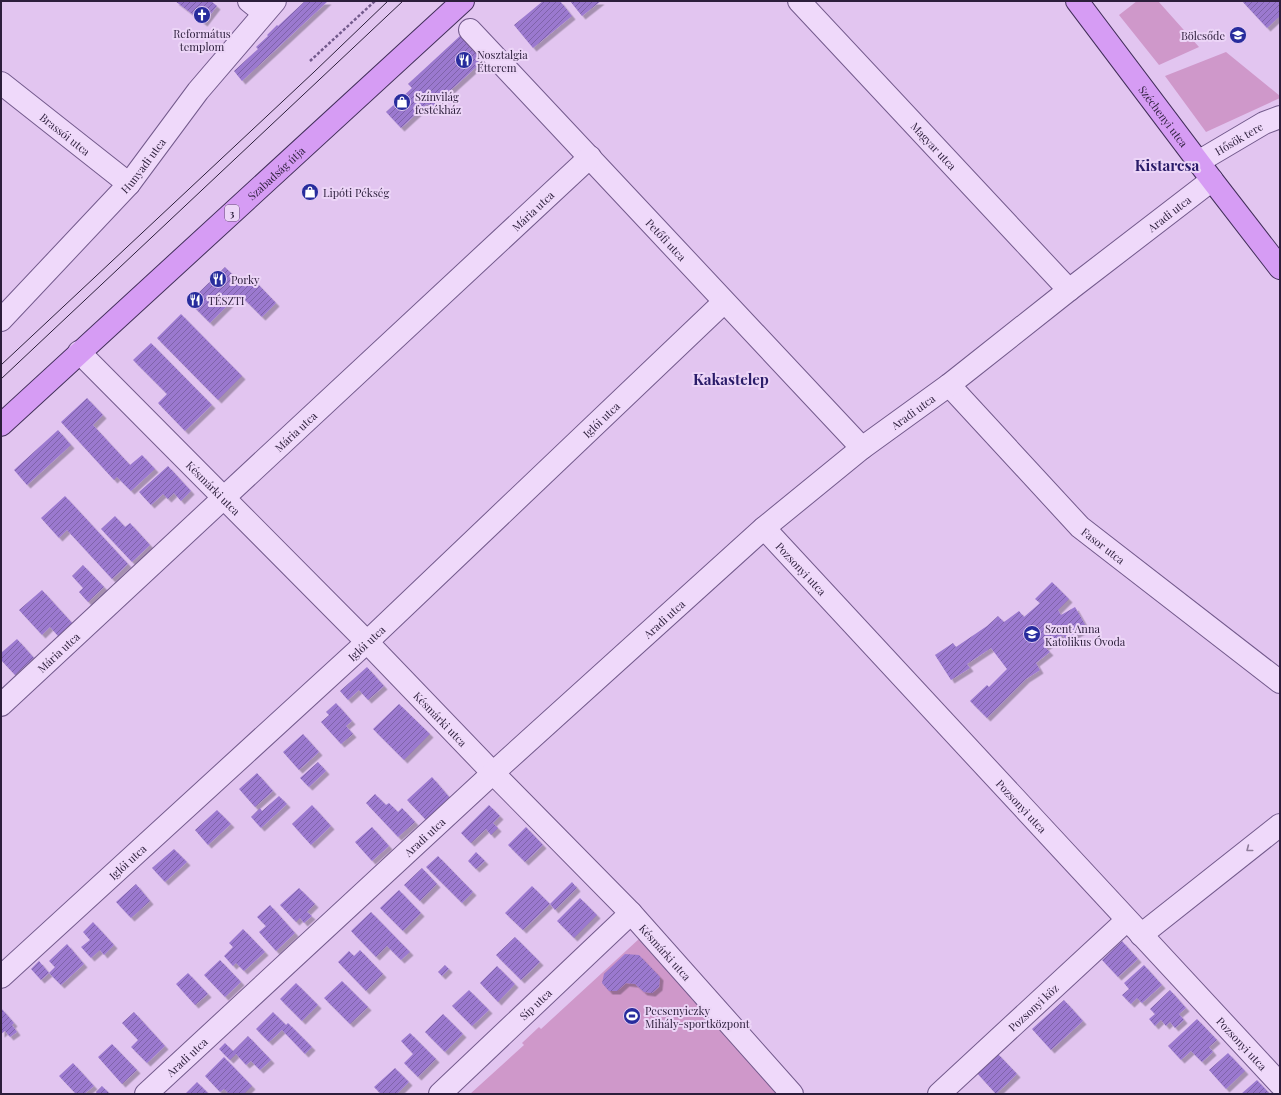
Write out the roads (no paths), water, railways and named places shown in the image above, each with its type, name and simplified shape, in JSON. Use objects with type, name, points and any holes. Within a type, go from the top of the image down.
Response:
[{"type":"main road","name":"Szabadság útja","points":[[1,425],[463,1]]},
{"type":"main road","name":"Széchenyi utca","points":[[1077,1],[1280,268]]},
{"type":"street","name":"Magyar utca","points":[[799,1],[1069,290]]},
{"type":"street","name":"Hunyadi utca","points":[[1,320],[130,184],[263,5]]},
{"type":"street","name":"Petőfi utca","points":[[470,30],[862,448]]},
{"type":"street","name":"Brassói utca","points":[[1,83],[130,184]]},
{"type":"street","name":"Hősök tere","points":[[1198,162],[1264,123],[1280,117]]},
{"type":"street","name":"Mária utca","points":[[1,705],[590,157]]},
{"type":"street","name":"Aradi utca","points":[[146,1094],[493,772],[764,528],[862,448],[949,385],[1212,180]]},
{"type":"street","name":"Iglói utca","points":[[1,977],[368,642],[724,302]]},
{"type":"street","name":"Késmárki utca","points":[[79,352],[368,642],[631,913],[792,1094]]},
{"type":"street","name":"Fasor utca","points":[[949,385],[1080,527],[1280,682]]},
{"type":"street","name":"Pozsonyi utca","points":[[764,528],[1280,1084]]},
{"type":"street","name":"Pozsonyi köz","points":[[939,1094],[1134,927],[1280,825]]},
{"type":"street","name":"Síp utca","points":[[440,1094],[631,913]]},
{"type":"tram line","points":[[1,365],[388,1]]},
{"type":"tram line","points":[[1,379],[403,1]]},
{"type":"place","name":"Református templom","points":[[202,15]]},
{"type":"place","name":"Bölcsőde","points":[[1238,35]]},
{"type":"place","name":"Nosztalgia Étterem","points":[[464,60]]},
{"type":"place","name":"Színvilág festékház","points":[[402,102]]},
{"type":"place","name":"Lipóti Pékség","points":[[310,192]]},
{"type":"place","name":"Porky","points":[[218,279]]},
{"type":"place","name":"TÉSZTI","points":[[195,300]]},
{"type":"place","name":"Szent Anna Katolikus Óvoda","points":[[1032,634]]},
{"type":"place","name":"Pecsenyiczky Mihály-sportközpont","points":[[632,1016]]},
{"type":"district","name":"Kistarcsa","points":[[1167,165]]},
{"type":"district","name":"Kakastelep","points":[[731,379]]}]
